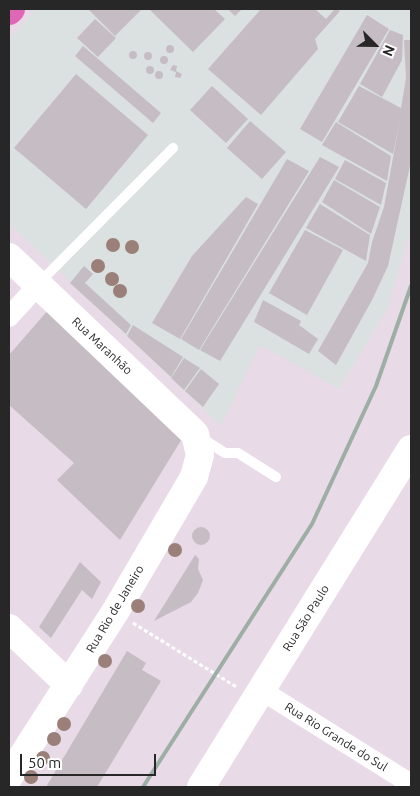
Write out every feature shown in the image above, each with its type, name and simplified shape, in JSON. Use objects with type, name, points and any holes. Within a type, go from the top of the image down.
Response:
[{"type":"street","name":"Rua Maranhão","points":[[9,257],[195,434]]},
{"type":"street","points":[[9,317],[38,285]]},
{"type":"street","name":"Rua Rio de Janeiro","points":[[9,777],[69,685],[194,477],[200,455],[195,434]]},
{"type":"street","name":"Rua São Paulo","points":[[201,787],[411,449]]},
{"type":"street","points":[[9,628],[69,685]]},
{"type":"street","name":"Rua Rio Grande do Sul","points":[[262,690],[411,784]]},
{"type":"lane","points":[[38,285],[173,148]]},
{"type":"lane","points":[[195,434],[225,453],[238,453],[276,477]]},
{"type":"path","points":[[148,632],[223,679]]},
{"type":"shaded area","points":[[36,9],[411,9],[411,228],[388,308],[339,389],[260,345],[221,426],[9,223],[9,39]]},
{"type":"building","points":[[88,9],[142,9],[115,36]]},
{"type":"building","points":[[149,9],[214,9],[225,19],[193,52]]},
{"type":"building","points":[[228,9],[242,9],[235,16]]},
{"type":"building","points":[[261,9],[315,9],[326,19],[335,9],[340,11],[315,39],[318,49],[261,115],[208,69]]},
{"type":"building","points":[[367,15],[389,29],[322,142],[300,129]]},
{"type":"building","points":[[95,19],[116,38],[98,57],[77,38]]},
{"type":"building","points":[[390,30],[403,35],[402,60],[382,97],[360,84]]},
{"type":"building","points":[[404,40],[411,40],[411,161],[388,266],[372,300],[336,365],[318,351],[368,263],[372,242],[384,207],[400,119],[393,154],[338,122],[359,86],[401,108],[406,78]]},
{"type":"building","points":[[170,45],[174,49],[170,53],[166,49]]},
{"type":"building","points":[[83,46],[161,113],[153,123],[75,56]]},
{"type":"building","points":[[133,51],[137,55],[133,59],[129,55]]},
{"type":"building","points":[[148,52],[152,56],[148,60],[144,56]]},
{"type":"building","points":[[164,56],[168,60],[164,64],[160,60]]},
{"type":"building","points":[[173,65],[177,66],[176,71],[182,74],[180,78],[175,77],[176,72],[170,70]]},
{"type":"building","points":[[150,66],[154,70],[150,74],[146,70]]},
{"type":"building","points":[[159,71],[163,75],[159,79],[155,75]]},
{"type":"building","points":[[76,74],[148,135],[86,209],[14,148]]},
{"type":"building","points":[[212,86],[248,119],[226,143],[190,110]]},
{"type":"building","points":[[250,121],[286,152],[262,179],[227,148]]},
{"type":"building","points":[[336,122],[391,156],[387,181],[322,145]]},
{"type":"building","points":[[320,157],[339,167],[220,361],[200,350]]},
{"type":"building","points":[[287,159],[309,171],[199,350],[181,339]]},
{"type":"building","points":[[345,160],[386,183],[381,205],[335,179]]},
{"type":"building","points":[[334,180],[380,207],[371,234],[322,202]]},
{"type":"building","points":[[246,197],[258,204],[180,339],[152,323],[192,256]]},
{"type":"building","points":[[320,204],[370,235],[366,261],[306,228]]},
{"type":"building","points":[[305,230],[343,250],[307,315],[269,293]]},
{"type":"building","points":[[84,266],[93,274],[85,283],[131,325],[126,334],[70,283]]},
{"type":"building","points":[[263,300],[301,321],[299,325],[318,339],[309,354],[254,322]]},
{"type":"building","points":[[49,309],[183,437],[120,540],[57,480],[74,463],[9,405],[9,355]]},
{"type":"building","points":[[133,325],[183,357],[171,377],[127,336]]},
{"type":"building","points":[[184,358],[200,368],[184,390],[171,378]]},
{"type":"building","points":[[201,369],[219,384],[203,407],[185,391]]},
{"type":"building","points":[[201,527],[207,530],[210,536],[207,542],[201,545],[195,542],[192,536],[195,530]]},
{"type":"building","points":[[195,555],[199,559],[198,569],[203,580],[198,593],[191,602],[154,621]]},
{"type":"building","points":[[80,562],[101,582],[92,599],[82,590],[51,638],[39,627]]},
{"type":"building","points":[[127,651],[146,663],[142,670],[161,681],[97,787],[46,787]]},
{"type":"railway","points":[[143,787],[312,524],[376,386],[411,286]]}]
